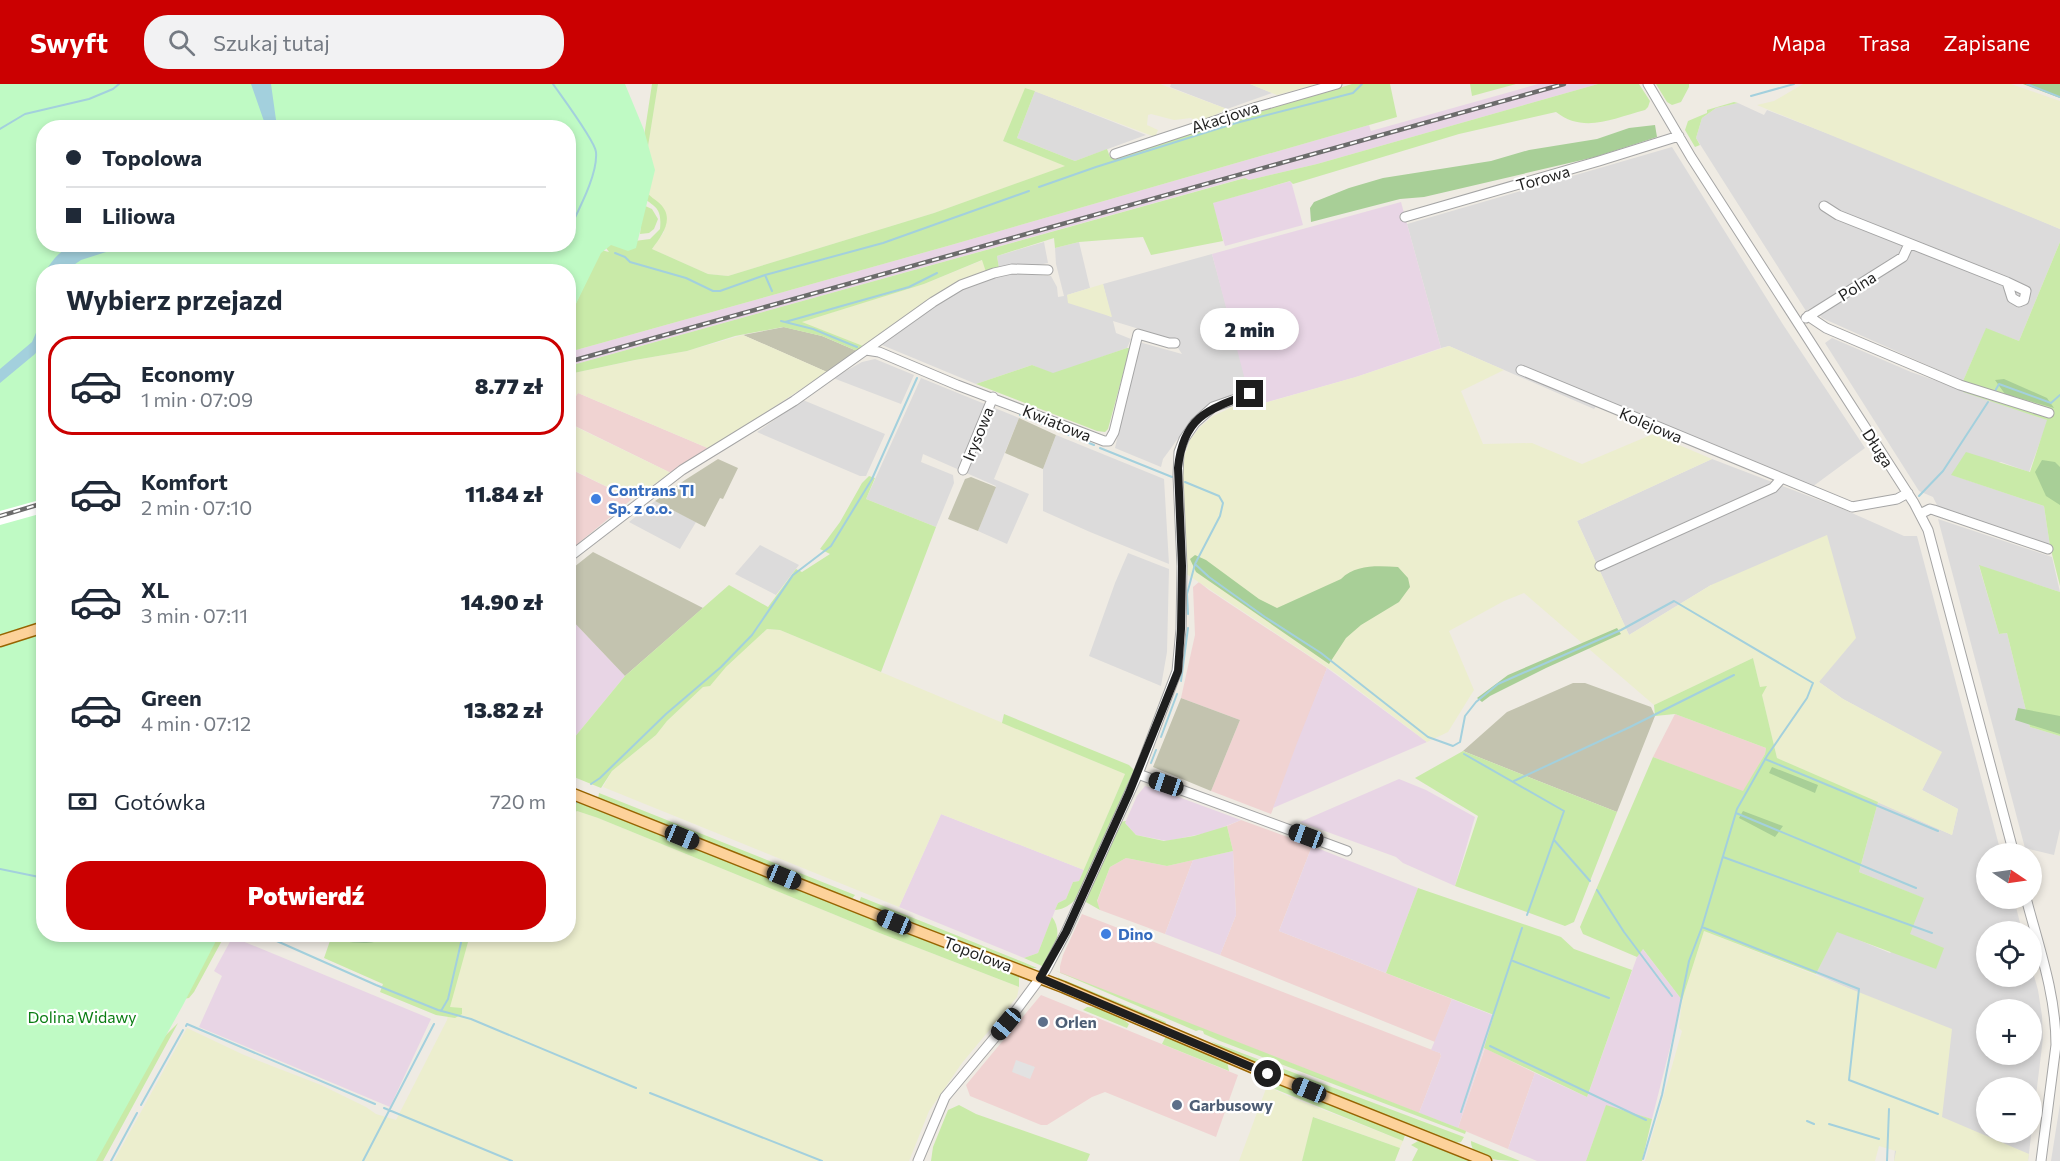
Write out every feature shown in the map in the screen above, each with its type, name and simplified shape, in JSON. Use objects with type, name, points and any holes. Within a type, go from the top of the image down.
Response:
[{"type":"main road","points":[[0,641],[36,630]]},
{"type":"main road","name":"Topolowa","points":[[576,795],[1040,978],[1268,1074],[1486,1161]]},
{"type":"street","name":"Akacjowa","points":[[1115,154],[1257,106],[1337,84]]},
{"type":"street","name":"Długa","points":[[1648,84],[1920,514],[1934,547],[2011,843]]},
{"type":"street","name":"Torowa","points":[[1406,217],[1679,136]]},
{"type":"street","points":[[1824,206],[1838,215],[2007,282]]},
{"type":"street","name":"Polna","points":[[1798,323],[1903,256],[1909,244]]},
{"type":"street","points":[[576,552],[682,470],[761,422],[933,302],[976,279],[1012,269],[1048,270]]},
{"type":"street","points":[[1808,316],[1826,328],[1960,386],[2049,413]]},
{"type":"street","name":"Kwiatowa","points":[[866,350],[879,352],[1088,436],[1109,441],[1114,432],[1138,334],[1175,343]]},
{"type":"street","name":"Kolejowa","points":[[1521,370],[1852,507],[1897,499],[1908,493]]},
{"type":"street","points":[[918,1161],[945,1097],[1006,1024],[1040,978],[1066,932],[1137,774],[1178,671],[1182,588],[1179,452],[1189,431],[1213,407],[1250,394]]},
{"type":"street","name":"Irysowa","points":[[963,470],[993,397]]},
{"type":"street","points":[[1600,566],[1773,488],[1781,479]]},
{"type":"street","points":[[1920,514],[1930,509],[1934,510],[2048,549]]},
{"type":"street","points":[[1137,774],[1347,851]]},
{"type":"street","points":[[2029,909],[2050,990],[2056,1027],[2056,1045],[2041,1161]]},
{"type":"shaded area","points":[[658,84],[1160,84],[1227,109],[1198,123],[1191,118],[1174,120],[1148,115],[1147,125],[1158,130],[1155,137],[1026,88],[1003,141],[1066,166],[934,213],[728,276],[708,274],[652,249],[664,232],[659,204],[650,197],[642,184]]},
{"type":"shaded area","points":[[1171,84],[1250,84],[1272,93],[1227,109],[1170,87]]},
{"type":"shaded area","points":[[1250,84],[1319,84],[1277,95]]},
{"type":"shaded area","points":[[1538,84],[1598,84],[1317,164],[1249,180],[1244,178],[576,364],[576,350],[1369,125],[1371,131]]},
{"type":"shaded area","points":[[1803,84],[2011,84],[2060,101],[2060,229],[1757,105],[1774,101]]},
{"type":"shaded area","points":[[1035,91],[1146,135],[1075,161],[1017,138]]},
{"type":"shaded area","points":[[1738,103],[1764,115],[1767,110],[1919,169],[2060,229],[2060,242],[2019,341],[1986,329],[1963,381],[1822,318],[1813,307],[1806,311],[1696,138],[1702,118],[1716,108]]},
{"type":"shaded area","points":[[1672,147],[1782,323],[1865,448],[1812,487],[1601,401],[1594,409],[1449,346],[1441,348],[1407,224]]},
{"type":"shaded area","points":[[1291,181],[1303,225],[1225,246],[1212,203]]},
{"type":"shaded area","points":[[1401,202],[1441,348],[1356,377],[1260,404],[1250,399],[1212,254]]},
{"type":"shaded area","points":[[1044,242],[1048,263],[999,268],[997,256]]},
{"type":"shaded area","points":[[1079,242],[1090,288],[1067,295],[1111,317],[1103,284],[1212,254],[1249,390],[1206,407],[1188,425],[1163,459],[1161,467],[1115,448],[1139,342],[1182,354],[1172,339],[1113,321],[1116,333],[1131,339],[1127,348],[1053,374],[1032,365],[976,384],[882,345],[880,342],[948,296],[1004,273],[1051,276],[1057,287],[1058,297],[1064,296],[1056,264],[1055,248]]},
{"type":"shaded area","points":[[983,260],[986,272],[924,304],[863,346],[801,322],[924,284]]},
{"type":"shaded area","points":[[1103,284],[1112,317],[1068,303],[1067,295]]},
{"type":"shaded area","points":[[784,327],[822,336],[857,351],[827,372],[743,335]]},
{"type":"shaded area","points":[[743,335],[827,372],[710,449],[578,393],[576,396],[576,373],[687,351]]},
{"type":"shaded area","points":[[1832,338],[1911,372],[2048,420],[2029,472],[2001,462],[1952,475],[2044,506],[2050,546],[1938,507],[1933,497],[1919,491],[1825,343]]},
{"type":"shaded area","points":[[1449,346],[1504,370],[1461,391],[1483,444],[1532,443],[1582,464],[1653,434],[1712,459],[1577,521],[1629,635],[1711,585],[1827,535],[1856,638],[1819,682],[1843,699],[1942,752],[1922,790],[1958,809],[1952,835],[1777,758],[1753,658],[1654,705],[1524,593],[1504,601],[1449,631],[1474,690],[1448,732],[1427,742],[1337,674],[1185,573],[1182,462],[1190,440],[1200,427],[1213,416],[1250,399],[1261,404],[1356,377]]},
{"type":"shaded area","points":[[875,359],[914,375],[901,404],[833,378],[862,362]]},
{"type":"shaded area","points":[[921,378],[1019,418],[994,479],[1029,494],[1007,544],[978,531],[996,486],[923,454],[921,462],[953,475],[954,483],[936,527],[866,499]]},
{"type":"shaded area","points":[[578,393],[710,449],[671,473],[576,426],[576,396]]},
{"type":"shaded area","points":[[803,400],[885,434],[866,476],[860,476],[757,432]]},
{"type":"shaded area","points":[[1019,418],[1056,435],[1043,469],[1005,453]]},
{"type":"shaded area","points":[[576,427],[671,473],[632,499],[576,471]]},
{"type":"shaded area","points":[[1056,435],[1164,479],[1169,564],[1043,511],[1043,469]]},
{"type":"shaded area","points":[[718,459],[738,468],[723,499],[720,498],[705,527],[655,501],[685,480]]},
{"type":"shaded area","points":[[1712,459],[1845,510],[1904,536],[1917,536],[1998,843],[1976,843],[1976,909],[2016,909],[2020,921],[1976,921],[1976,987],[2037,987],[2039,999],[1976,999],[1976,1065],[2040,1065],[2038,1077],[1976,1077],[1976,1143],[2030,1143],[2028,1161],[1894,1161],[1898,1116],[1866,996],[1816,974],[1837,931],[1890,953],[1909,934],[1923,898],[1859,872],[1878,802],[1952,835],[1958,809],[1922,790],[1941,752],[1843,699],[1819,682],[1711,585],[1629,635],[1577,521]]},
{"type":"shaded area","points":[[576,472],[632,499],[576,545]]},
{"type":"shaded area","points":[[971,477],[996,487],[978,531],[948,519],[965,479]]},
{"type":"shaded area","points":[[655,501],[696,522],[680,549],[629,522]]},
{"type":"shaded area","points":[[1938,519],[2052,557],[2060,592],[1979,566],[1999,634],[2007,633],[2030,727],[2060,736],[2060,829],[2054,855],[2042,852],[2042,843],[2024,843]]},
{"type":"shaded area","points":[[760,545],[799,565],[776,595],[735,574]]},
{"type":"shaded area","points":[[593,552],[703,608],[625,676],[576,624],[576,565]]},
{"type":"shaded area","points":[[1128,553],[1169,569],[1167,652],[1161,686],[1089,656]]},
{"type":"shaded area","points":[[1199,582],[1327,668],[1271,814],[1211,791],[1240,720],[1181,698],[1195,635],[1193,587]]},
{"type":"shaded area","points":[[576,624],[625,676],[576,736]]},
{"type":"shaded area","points":[[767,629],[780,630],[1125,774],[1084,870],[941,814],[899,907],[603,787],[612,771],[656,735],[667,721],[703,687],[710,685]]},
{"type":"shaded area","points":[[1327,668],[1427,742],[1273,808],[1297,743]]},
{"type":"shaded area","points":[[1573,683],[1585,683],[1651,707],[1655,716],[1617,812],[1463,751],[1507,712]]},
{"type":"shaded area","points":[[1181,698],[1240,720],[1211,791],[1153,767]]},
{"type":"shaded area","points":[[1675,714],[1766,748],[1765,754],[1743,792],[1653,757]]},
{"type":"shaded area","points":[[1399,779],[1426,790],[1475,817],[1455,886],[1403,863],[1396,857],[1300,822]]},
{"type":"shaded area","points":[[1145,786],[1241,820],[1211,832],[1167,841],[1136,835],[1125,823],[1137,796]]},
{"type":"shaded area","points":[[576,812],[598,818],[877,932],[1019,987],[1017,997],[962,1063],[929,1111],[909,1161],[114,1161],[187,1028],[244,1055],[321,1085],[376,1114],[396,1120],[447,1020],[468,942],[576,942]]},
{"type":"shaded area","points":[[941,814],[1084,870],[1079,881],[1073,882],[1066,899],[1058,903],[1038,953],[1024,958],[899,907]]},
{"type":"shaded area","points":[[1241,820],[1312,846],[1279,931],[1452,999],[1435,1042],[1220,955],[1236,915],[1233,851],[1227,826]]},
{"type":"shaded area","points":[[1312,846],[1418,888],[1386,973],[1279,931]]},
{"type":"shaded area","points":[[1233,851],[1236,915],[1220,955],[1165,934],[1193,860]]},
{"type":"shaded area","points":[[1126,858],[1167,866],[1193,860],[1165,934],[1100,910],[1097,902],[1110,867]]},
{"type":"shaded area","points":[[1082,914],[1440,1053],[1441,1056],[1419,1113],[1060,973],[1063,955]]},
{"type":"shaded area","points":[[1704,931],[1952,1029],[1942,1117],[1976,1131],[1976,1143],[2003,1143],[2029,1154],[2028,1161],[1894,1161],[1896,1151],[1879,1146],[1875,1161],[1645,1161],[1682,1031],[1679,1028],[1682,1000]]},
{"type":"shaded area","points":[[230,942],[245,942],[431,1019],[390,1107],[199,1027],[222,976],[214,971]]},
{"type":"shaded area","points":[[1642,948],[1682,1000],[1652,1119],[1606,1106],[1586,1161],[1537,1161],[1508,1149],[1535,1073],[1587,1097]]},
{"type":"shaded area","points":[[1041,995],[1238,1075],[1216,1137],[1105,1092],[1092,1097],[1047,1125],[1041,1125],[970,1096],[966,1085]]},
{"type":"shaded area","points":[[1452,999],[1495,1016],[1458,1128],[1419,1113],[1441,1056],[1440,1053],[1431,1050]]},
{"type":"shaded area","points":[[1485,1048],[1535,1073],[1508,1149],[1458,1128]]},
{"type":"shaded area","points":[[1016,1060],[1035,1067],[1030,1079],[1012,1072]]},
{"type":"shaded area","points":[[1267,1086],[1403,1141],[1400,1148],[1314,1117],[1302,1161],[1239,1161]]},
{"type":"shaded area","points":[[2060,1104],[2060,1161],[2051,1161]]},
{"type":"green space","name":"Dolina Widawy","points":[[0,84],[625,84],[644,130],[655,170],[636,248],[628,251],[611,245],[601,253],[576,304],[576,264],[36,264],[36,942],[215,942],[96,1161],[0,1161]]},
{"type":"green space","points":[[652,84],[658,84],[642,184],[648,194],[663,208],[667,220],[666,226],[652,249],[708,274],[728,276],[934,213],[1065,166],[1003,141],[1025,88],[1035,91],[1017,138],[1075,161],[1107,149],[1110,157],[1352,84],[1390,84],[1397,117],[576,350],[576,303],[601,250],[609,252],[604,245],[650,239],[660,229],[659,212],[640,196],[638,176]]},
{"type":"green space","points":[[1470,84],[1516,84],[1472,96]]},
{"type":"green space","points":[[1598,84],[1639,84],[1650,101],[1645,110],[1611,120],[1577,122],[1556,112],[1459,134],[1293,184],[1290,181],[1213,203],[1223,241],[1151,255],[1143,237],[1079,242],[1055,248],[1054,238],[997,256],[999,268],[986,272],[982,260],[924,284],[802,322],[863,346],[857,351],[822,336],[783,327],[735,336],[687,351],[576,373],[576,364],[1245,178],[1249,180],[1317,164]]},
{"type":"green space","points":[[1656,84],[1689,84],[1689,87],[1681,102],[1672,105],[1667,102]]},
{"type":"green space","points":[[2023,84],[2060,84],[2060,98]]},
{"type":"green space","points":[[1734,102],[1738,103],[1716,108],[1702,118],[1696,138],[1700,145],[1695,147],[1685,130],[1688,121],[1707,113],[1707,110]]},
{"type":"green space","points":[[1655,125],[1657,137],[1595,157],[1424,197],[1400,199],[1311,222],[1310,208],[1314,202],[1383,178],[1491,161],[1529,150],[1597,139],[1629,128]]},
{"type":"green space","points":[[643,205],[652,209],[658,219],[654,229],[649,233],[640,234]]},
{"type":"green space","points":[[2060,242],[2060,586],[2050,546],[2044,506],[1951,475],[1966,452],[2030,472],[2047,420],[1963,392],[1963,381],[1986,328],[2019,341]]},
{"type":"green space","points":[[1130,348],[1108,429],[1105,432],[1097,431],[976,384],[1032,365],[1053,373]]},
{"type":"green space","points":[[2004,379],[2047,398],[2054,408],[2005,394],[1995,380]]},
{"type":"green space","points":[[2042,460],[2055,462],[2060,467],[2060,505],[2046,496],[2035,472]]},
{"type":"green space","points":[[869,476],[875,478],[866,499],[936,527],[881,672],[780,630],[767,629],[726,667],[710,686],[703,687],[667,721],[656,735],[612,771],[601,788],[576,778],[576,736],[625,676],[729,585],[768,607],[796,569],[802,572],[830,554],[820,549],[840,522],[862,483]]},
{"type":"green space","points":[[1195,555],[1206,560],[1259,599],[1277,608],[1360,568],[1398,567],[1408,578],[1410,587],[1399,602],[1361,625],[1346,638],[1329,664],[1196,572],[1190,559]]},
{"type":"green space","points":[[1979,565],[2060,592],[2060,736],[2030,727],[2007,633],[1999,634]]},
{"type":"green space","points":[[1617,628],[1621,634],[1546,668],[1482,702],[1477,698],[1508,675]]},
{"type":"green space","points":[[1753,658],[1760,687],[1767,686],[1762,695],[1777,758],[1878,802],[1859,872],[1924,898],[1910,934],[1944,948],[1936,969],[1837,932],[1816,974],[1704,931],[1682,1000],[1643,949],[1637,957],[1583,934],[1580,927],[1653,757],[1743,791],[1765,754],[1766,748],[1675,714],[1655,716],[1654,705]]},
{"type":"green space","points":[[2018,708],[2060,716],[2060,734],[2015,720]]},
{"type":"green space","points":[[1004,714],[1129,765],[1134,770],[1077,898],[1062,909],[1055,910],[1058,903],[1066,899],[1073,882],[1079,881],[1125,774],[1002,723]]},
{"type":"green space","points":[[1463,751],[1617,812],[1574,922],[1565,926],[1455,886],[1478,816],[1415,778]]},
{"type":"green space","points":[[1772,767],[1818,785],[1815,793],[1769,773]]},
{"type":"green space","points":[[599,793],[855,895],[851,900],[598,799]]},
{"type":"green space","points":[[576,799],[1019,977],[1019,987],[877,932],[577,811]]},
{"type":"green space","points":[[1743,811],[1783,826],[1775,837],[1739,818]]},
{"type":"green space","points":[[1126,821],[1125,823],[1136,835],[1164,841],[1194,836],[1227,826],[1233,851],[1167,866],[1126,858],[1110,867],[1097,901],[1100,910],[1084,901],[1120,822]]},
{"type":"green space","points":[[1418,888],[1561,937],[1574,949],[1632,970],[1587,1097],[1484,1048],[1494,1015],[1386,973]]},
{"type":"green space","points":[[861,897],[1037,968],[1030,968],[859,903]]},
{"type":"green space","points":[[1052,917],[1057,929],[1056,943],[1042,966],[1024,958],[1038,953]]},
{"type":"green space","points":[[187,942],[221,942],[194,992],[189,998],[183,999]]},
{"type":"green space","points":[[330,942],[468,942],[450,1007],[462,1008],[462,1014],[455,1018],[436,1015],[380,992],[383,984],[324,958]]},
{"type":"green space","points":[[1054,970],[1466,1131],[1465,1134],[1220,1041],[1204,1034],[1203,1031],[1196,1031]]},
{"type":"green space","points":[[1057,977],[1166,1022],[1164,1026],[1133,1010],[1061,981]]},
{"type":"green space","points":[[1087,1007],[1109,1012],[1129,1024],[1127,1028],[1083,1010]]},
{"type":"green space","points":[[178,1023],[103,1161],[94,1161],[157,1044]]},
{"type":"green space","points":[[1166,1036],[1227,1061],[1229,1071],[1162,1044]]},
{"type":"green space","points":[[1210,1041],[1464,1137],[1461,1142],[1453,1143],[1234,1055]]},
{"type":"green space","points":[[1271,1080],[1399,1130],[1405,1135],[1403,1141],[1265,1085]]},
{"type":"green space","points":[[959,1105],[976,1114],[1090,1154],[1087,1161],[931,1161],[933,1147],[948,1110]]},
{"type":"green space","points":[[1606,1105],[1652,1119],[1642,1161],[1586,1161]]},
{"type":"green space","points":[[1313,1117],[1400,1148],[1395,1161],[1302,1161]]},
{"type":"green space","points":[[1420,1140],[1473,1161],[1412,1161],[1418,1149],[1411,1145]]},
{"type":"green space","points":[[1471,1141],[1520,1161],[1498,1160],[1482,1156],[1472,1148]]},
{"type":"water","points":[[251,84],[271,84],[276,120],[264,120]]},
{"type":"water","points":[[61,252],[106,252],[75,264],[50,264]]},
{"type":"water","points":[[36,333],[35,354],[0,383],[0,369],[32,342]]},
{"type":"pier","points":[[36,501],[36,515],[0,525],[0,511]]},
{"type":"waterway","points":[[0,129],[25,114],[89,99],[119,84]]},
{"type":"waterway","points":[[553,84],[584,129],[596,152],[591,181],[576,216]]},
{"type":"waterway","points":[[1039,187],[1236,123],[1353,93],[1362,84]]},
{"type":"waterway","points":[[1751,96],[1794,84]]},
{"type":"waterway","points":[[2027,84],[2060,97]]},
{"type":"waterway","points":[[615,253],[630,262],[686,278],[713,291],[720,291],[765,275],[883,243],[1029,191]]},
{"type":"waterway","points":[[785,322],[909,287],[937,273]]},
{"type":"waterway","points":[[765,275],[772,291]]},
{"type":"waterway","points":[[781,321],[813,329],[857,347]]},
{"type":"waterway","points":[[591,784],[666,714],[721,667],[752,635],[793,575],[831,546],[872,479],[917,378]]},
{"type":"waterway","points":[[1995,391],[1999,384],[2051,403],[2060,395]]},
{"type":"waterway","points":[[1919,496],[1943,471],[1988,402]]},
{"type":"waterway","points":[[1020,415],[1050,427]]},
{"type":"waterway","points":[[1057,430],[1094,445]]},
{"type":"waterway","points":[[1100,448],[1172,477]]},
{"type":"waterway","points":[[1185,482],[1219,496],[1223,503],[1220,516],[1195,564],[1209,577],[1265,617],[1321,653],[1428,737],[1453,746],[1460,742],[1465,716],[1476,702],[1498,684],[1621,630],[1674,601],[1813,683],[1807,698],[1767,756],[1737,809],[1702,927],[1859,989],[1849,1080],[1938,1114]]},
{"type":"waterway","points":[[1188,614],[1187,594],[1195,564]]},
{"type":"waterway","points":[[1181,681],[1188,628]]},
{"type":"waterway","points":[[1514,781],[1734,675]]},
{"type":"waterway","points":[[1161,737],[1177,694]]},
{"type":"waterway","points":[[1151,763],[1156,750]]},
{"type":"waterway","points":[[1464,754],[1564,811],[1527,915]]},
{"type":"waterway","points":[[1765,759],[1938,831]]},
{"type":"waterway","points":[[1736,813],[1916,888]]},
{"type":"waterway","points":[[1554,840],[1590,881]]},
{"type":"waterway","points":[[1723,857],[1932,933]]},
{"type":"waterway","points":[[0,869],[36,876]]},
{"type":"waterway","points":[[1597,890],[1624,932],[1672,996]]},
{"type":"waterway","points":[[1643,1159],[1662,1095],[1689,961],[1702,927]]},
{"type":"waterway","points":[[1461,1112],[1522,928]]},
{"type":"waterway","points":[[279,942],[376,985],[438,1010],[471,1019],[636,1088]]},
{"type":"waterway","points":[[441,1011],[448,999],[461,942]]},
{"type":"waterway","points":[[1513,961],[1609,998]]},
{"type":"waterway","points":[[186,1026],[187,1024],[375,1104]]},
{"type":"waterway","points":[[363,1161],[434,1024]]},
{"type":"waterway","points":[[141,1105],[183,1030]]},
{"type":"waterway","points":[[1490,1046],[1646,1120]]},
{"type":"waterway","points":[[650,1093],[822,1161]]},
{"type":"waterway","points":[[384,1108],[512,1161]]},
{"type":"waterway","points":[[1887,1161],[1889,1109]]},
{"type":"waterway","points":[[111,1161],[137,1113]]},
{"type":"waterway","points":[[1807,1121],[1814,1124]]},
{"type":"waterway","points":[[1829,1124],[1879,1139]]},
{"type":"railway","points":[[576,360],[1564,84]]},
{"type":"railway","points":[[0,516],[36,505]]},
{"type":"place","name":"Contrans TI Sp. z o.o.","points":[[596,499]]},
{"type":"place","name":"Dino","points":[[1106,934]]},
{"type":"place","name":"Orlen","points":[[1043,1022]]},
{"type":"place","name":"Garbusowy","points":[[1177,1105]]},
{"type":"route","points":[[1250,394],[1213,407],[1195,423],[1184,439],[1179,452],[1182,566],[1178,671],[1129,793],[1066,932],[1040,978],[1268,1074]]}]
